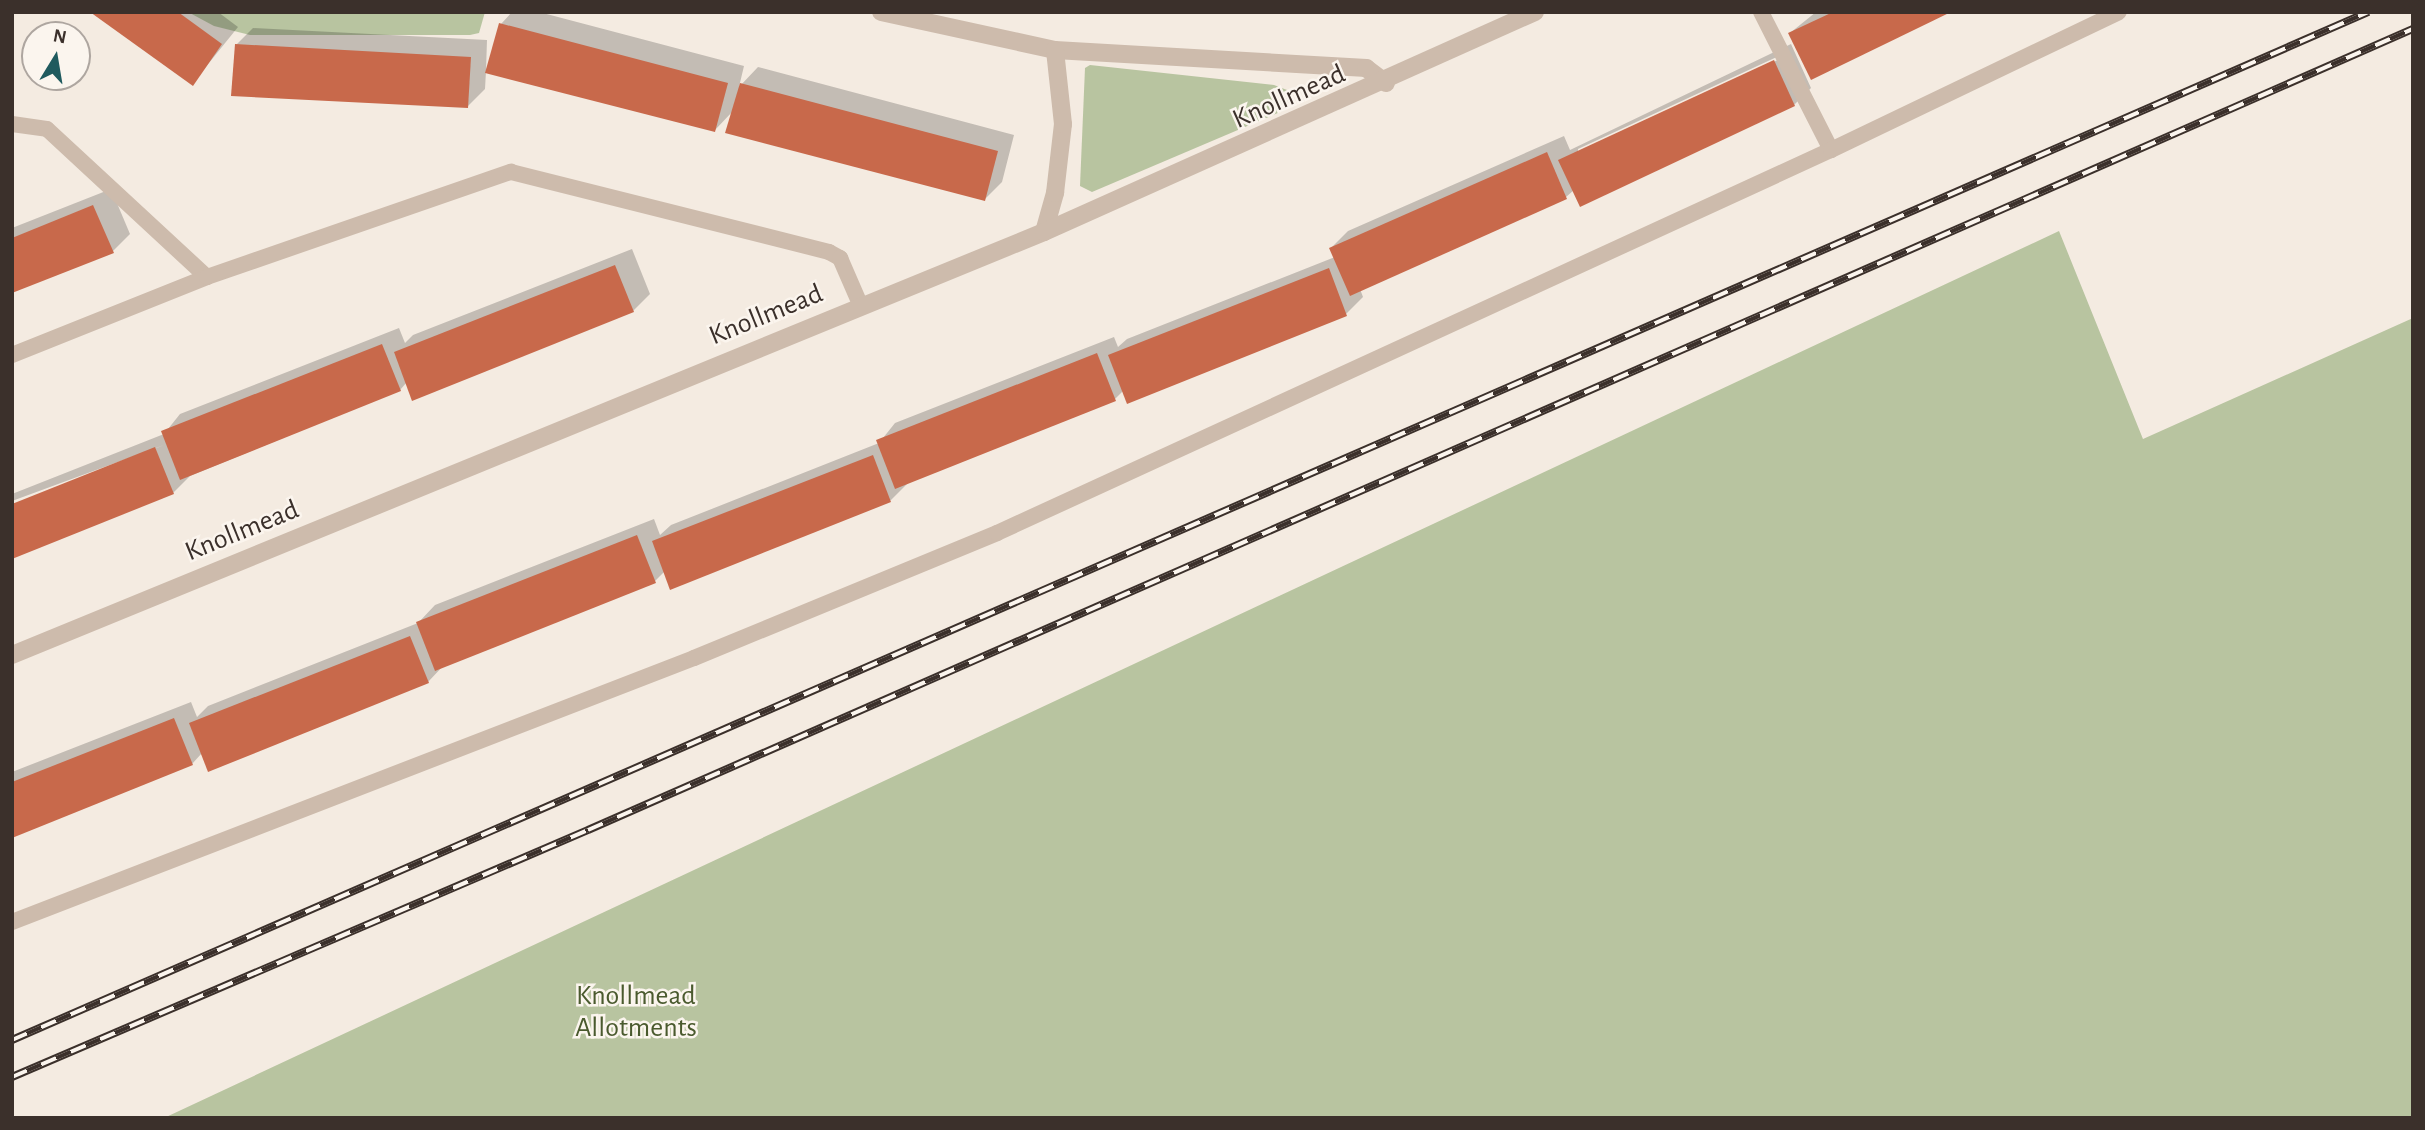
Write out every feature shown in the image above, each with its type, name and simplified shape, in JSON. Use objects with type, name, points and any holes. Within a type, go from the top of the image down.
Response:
[{"type":"street","points":[[881,12],[1055,50],[1366,68],[1386,83]]},
{"type":"street","name":"Knollmead","points":[[12,655],[860,304],[1044,232],[1386,83],[1535,12]]},
{"type":"street","points":[[1044,232],[1055,193],[1063,124],[1055,50]]},
{"type":"lane","points":[[1761,12],[1831,150]]},
{"type":"lane","points":[[12,922],[694,657],[997,533],[1831,150],[2119,12]]},
{"type":"lane","points":[[12,124],[47,129],[207,277]]},
{"type":"lane","points":[[12,355],[207,277],[511,172],[829,252],[840,258],[860,304]]},
{"type":"green space","points":[[188,12],[485,12],[479,33],[470,35],[250,35],[214,26]]},
{"type":"green space","points":[[1090,65],[1274,85],[1287,90],[1289,102],[1285,110],[1092,192],[1080,186],[1085,68]]},
{"type":"green space","name":"Knollmead Allotments","points":[[2059,231],[2143,439],[2413,318],[2413,1118],[164,1118]]},
{"type":"building","points":[[90,12],[178,12],[222,44],[193,86]]},
{"type":"building","points":[[1833,12],[1951,12],[1811,80],[1788,33]]},
{"type":"building","points":[[499,23],[728,83],[715,132],[485,73]]},
{"type":"building","points":[[235,44],[471,57],[468,108],[231,96]]},
{"type":"building","points":[[1774,60],[1795,106],[1580,207],[1558,160]]},
{"type":"building","points":[[740,83],[998,151],[985,201],[725,133]]},
{"type":"building","points":[[1547,152],[1567,199],[1350,296],[1329,248]]},
{"type":"building","points":[[93,205],[114,253],[12,293],[12,238]]},
{"type":"building","points":[[615,265],[634,312],[412,401],[394,352]]},
{"type":"building","points":[[1329,268],[1347,316],[1127,404],[1108,355]]},
{"type":"building","points":[[382,344],[401,391],[180,480],[161,431]]},
{"type":"building","points":[[1097,353],[1116,401],[895,489],[876,440]]},
{"type":"building","points":[[155,447],[174,494],[12,559],[12,504]]},
{"type":"building","points":[[873,455],[891,502],[670,590],[652,541]]},
{"type":"building","points":[[637,535],[656,583],[435,671],[416,622]]},
{"type":"building","points":[[410,636],[429,683],[208,772],[189,723]]},
{"type":"building","points":[[174,718],[193,765],[12,838],[12,782]]},
{"type":"railway","points":[[12,1040],[2368,12]]},
{"type":"railway","points":[[12,1077],[588,830],[2413,29]]}]
